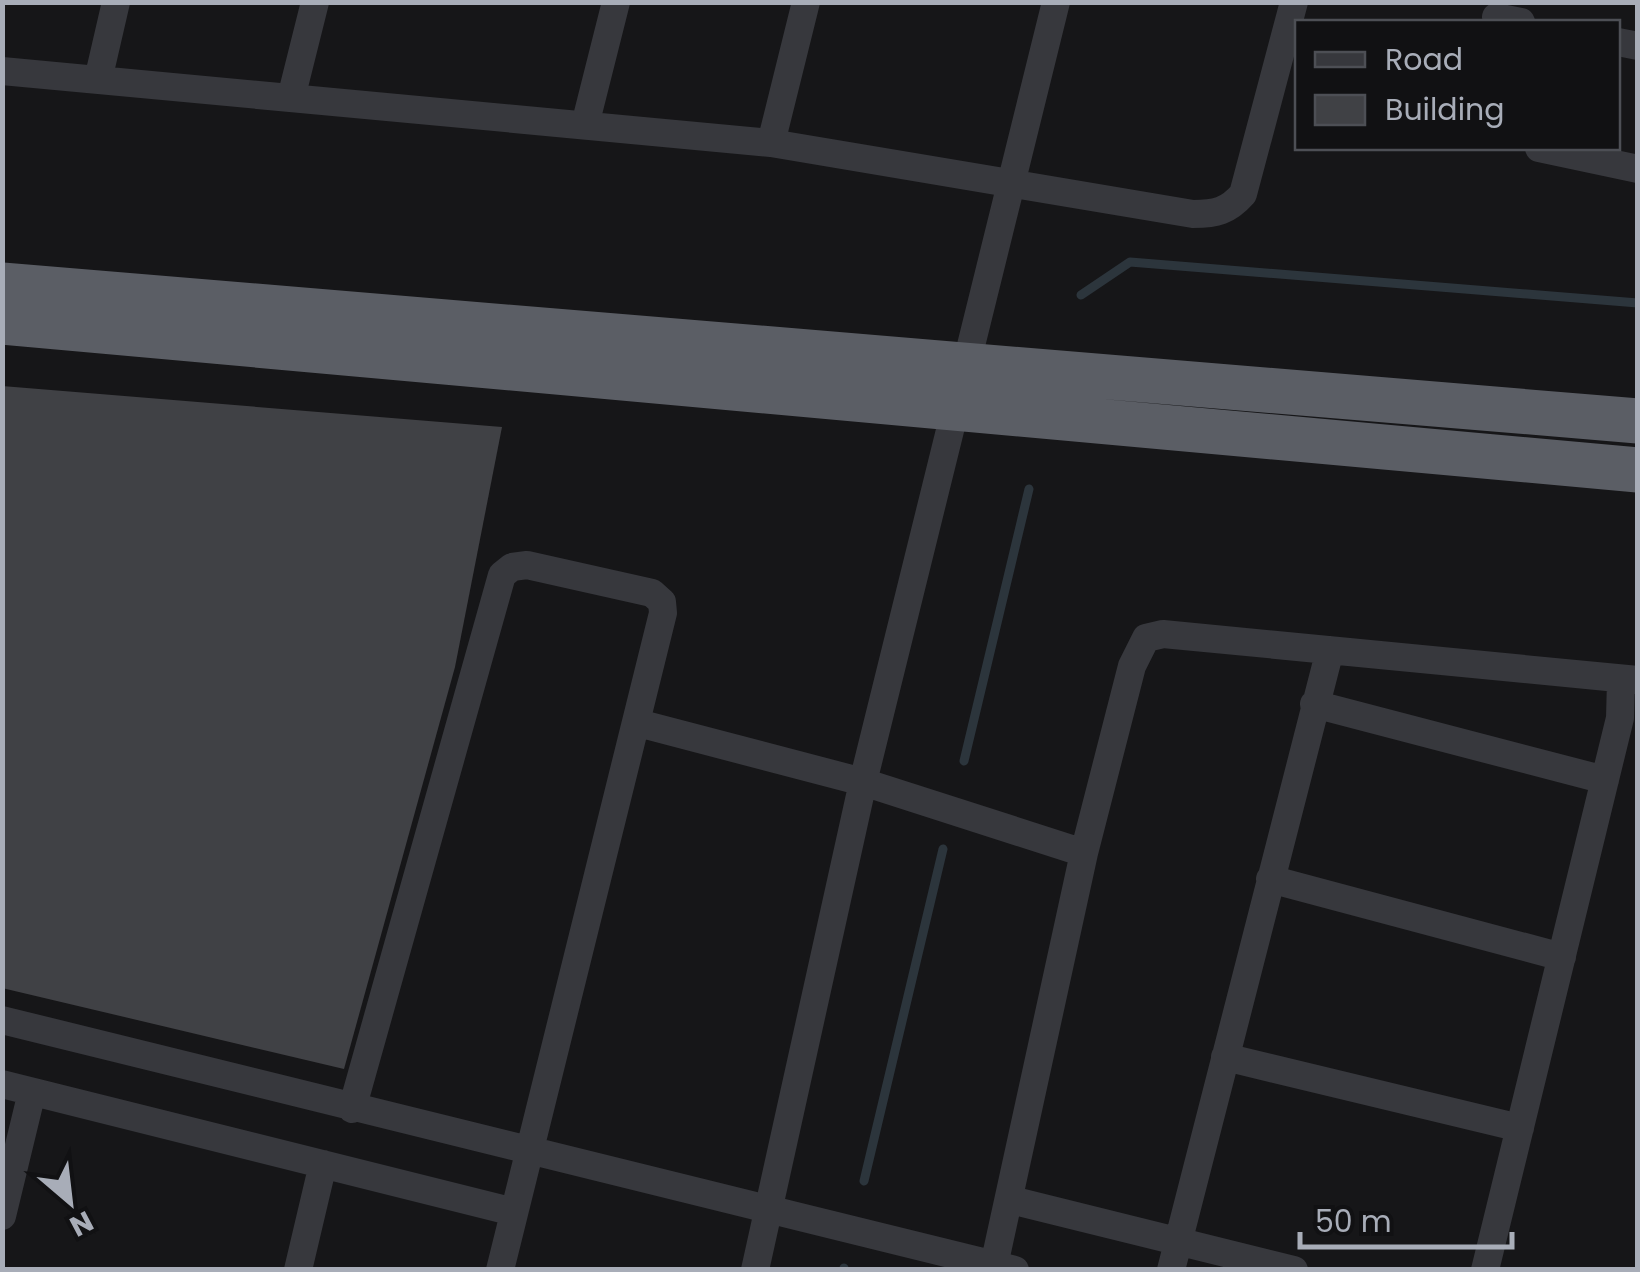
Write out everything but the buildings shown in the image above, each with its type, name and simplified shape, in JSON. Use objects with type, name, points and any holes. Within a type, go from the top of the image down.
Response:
[{"type":"highway","points":[[2,285],[961,387],[1638,470]]},
{"type":"highway","points":[[2,322],[961,387],[1638,421]]},
{"type":"street","points":[[98,80],[116,2]]},
{"type":"street","points":[[291,98],[315,2]]},
{"type":"street","points":[[585,125],[616,2]]},
{"type":"street","points":[[771,142],[806,2]]},
{"type":"street","points":[[754,1270],[863,782],[1056,2]]},
{"type":"street","points":[[2,71],[771,142],[1194,214],[1230,208],[1243,194],[1294,2]]},
{"type":"street","points":[[1548,150],[1638,170]]},
{"type":"street","points":[[352,1109],[502,575],[512,566],[527,565],[652,593],[662,602],[663,614],[500,1270]]},
{"type":"street","points":[[2,1020],[1001,1268],[1011,1200],[1084,853],[1132,666],[1146,638],[1163,634],[1630,680],[1485,1270]]},
{"type":"street","points":[[1171,1270],[1330,650]]},
{"type":"street","points":[[1314,704],[1605,780]]},
{"type":"street","points":[[638,723],[863,782],[1084,853]]},
{"type":"street","points":[[1270,879],[1562,957]]},
{"type":"street","points":[[1225,1057],[1520,1128]]},
{"type":"street","points":[[2,1084],[514,1212]]},
{"type":"street","points":[[2,1216],[32,1092]]},
{"type":"street","points":[[298,1270],[323,1164]]},
{"type":"street","points":[[1011,1200],[1294,1270]]},
{"type":"waterway","points":[[1081,295],[1130,262],[1638,303]]},
{"type":"waterway","points":[[964,761],[1029,489]]},
{"type":"waterway","points":[[864,1181],[943,849]]}]
